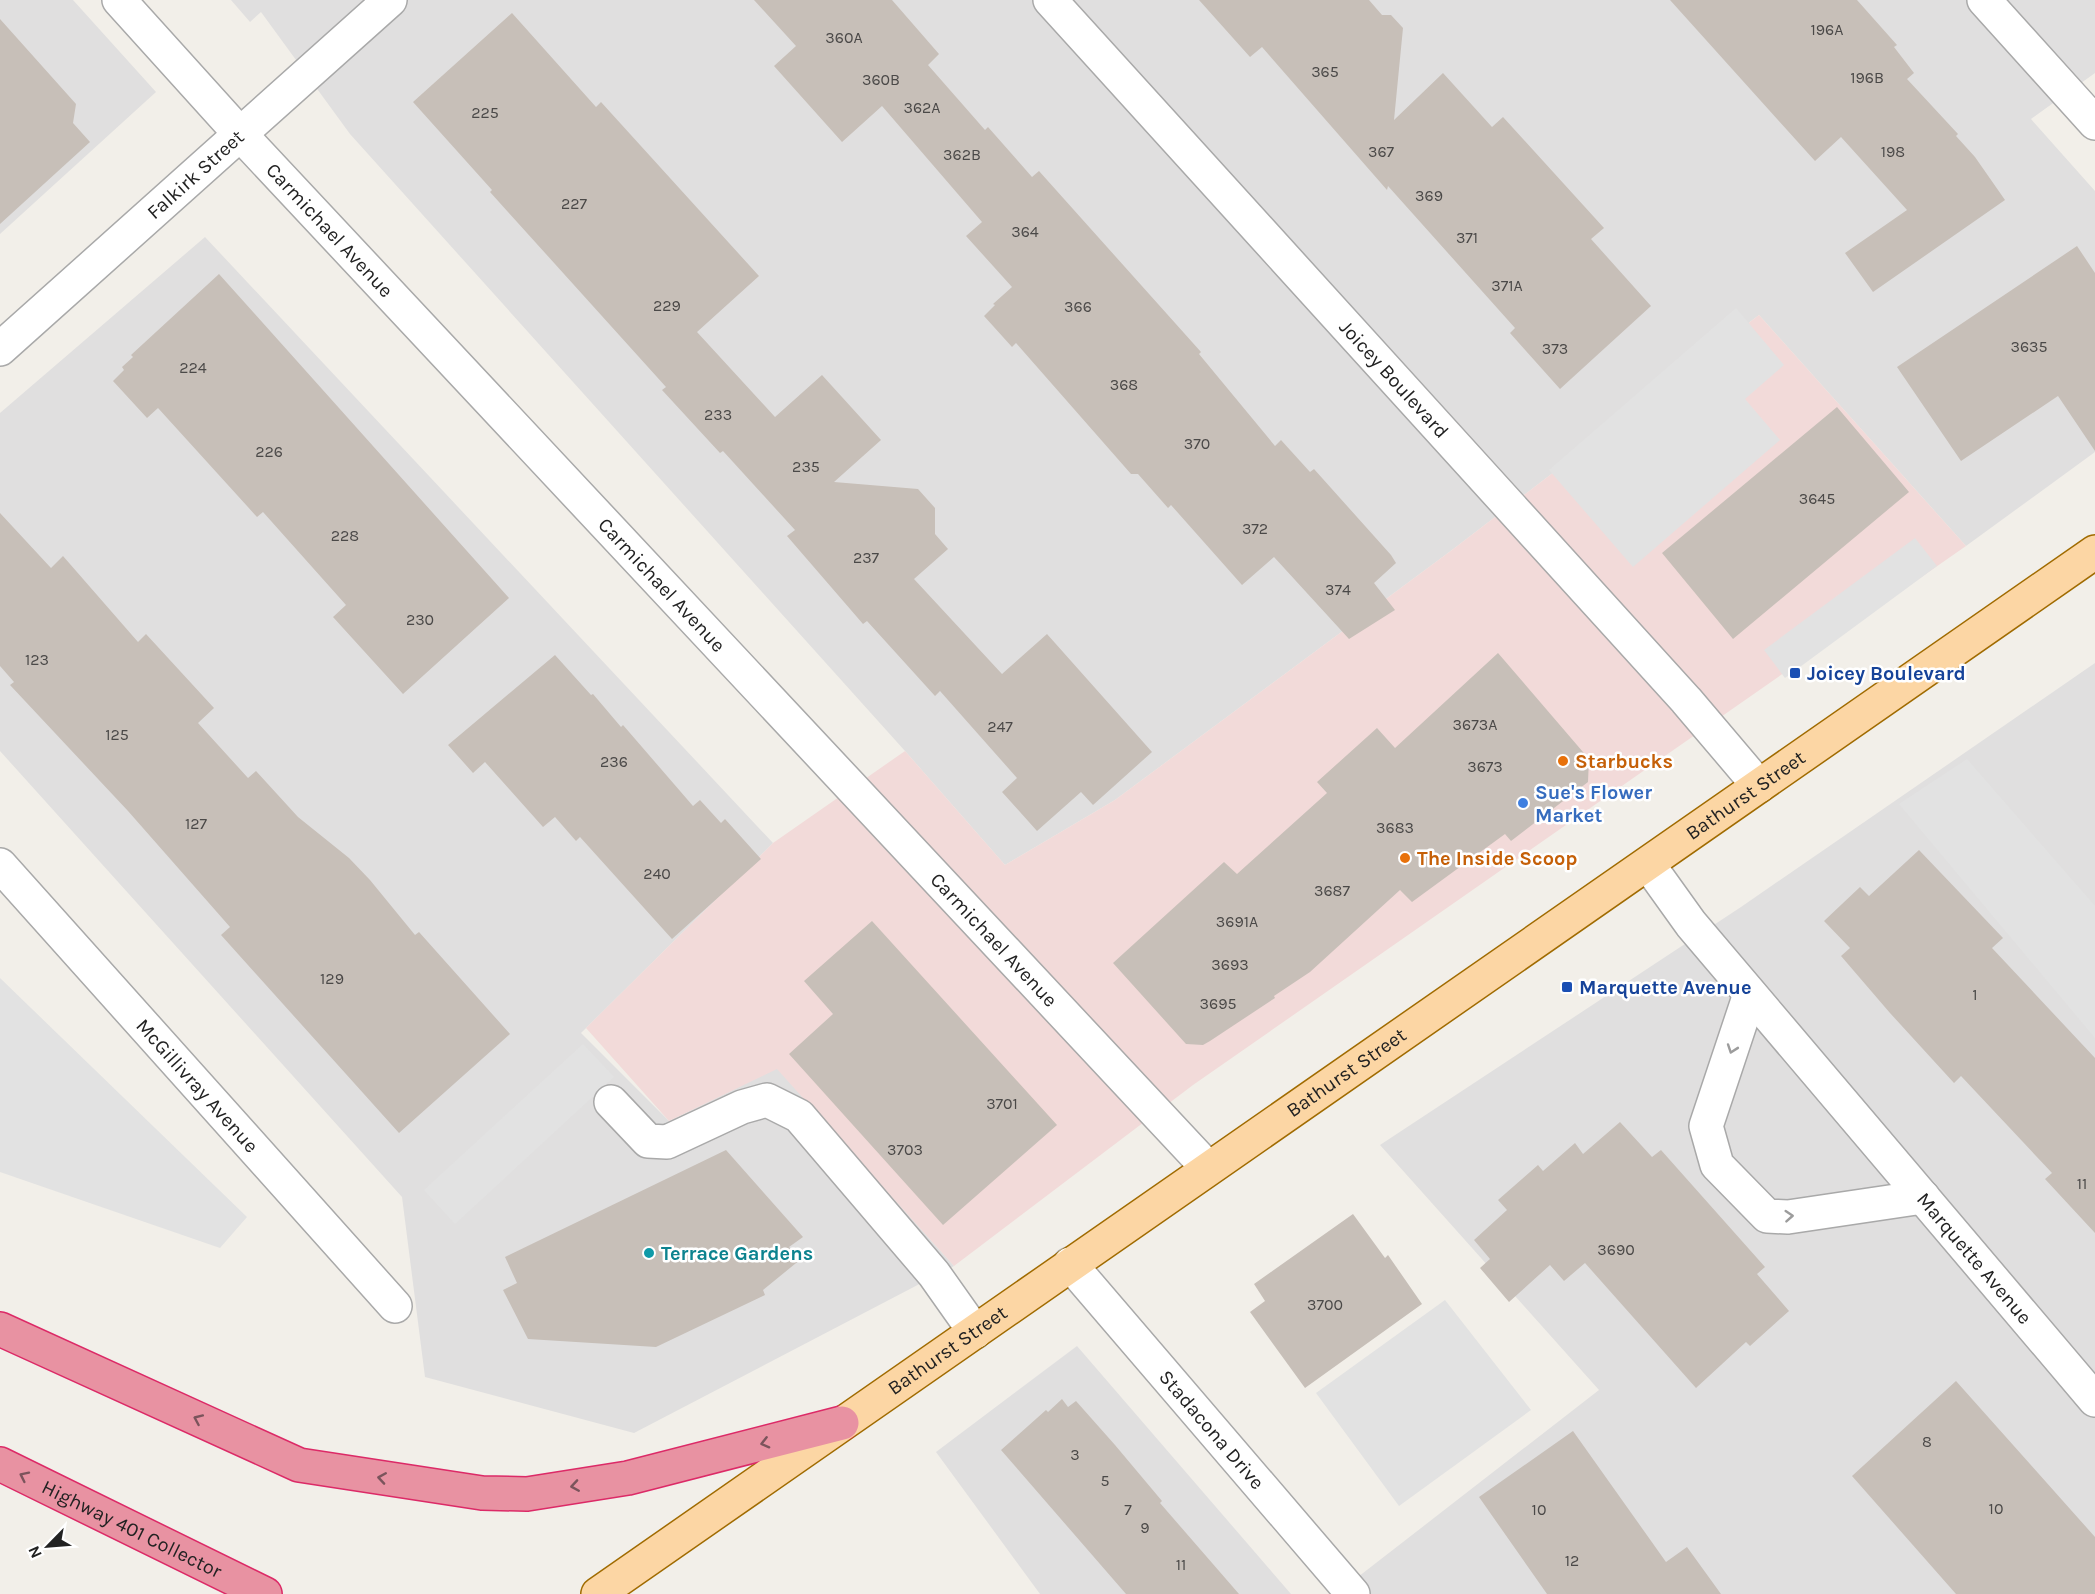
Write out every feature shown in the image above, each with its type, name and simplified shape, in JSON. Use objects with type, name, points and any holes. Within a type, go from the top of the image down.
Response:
[{"type":"highway","points":[[0,1329],[299,1465],[483,1493],[527,1494],[628,1478],[842,1423]]},
{"type":"highway","name":"Highway 401 Collector","points":[[0,1464],[265,1594]]},
{"type":"main road","name":"Bathurst Street","points":[[598,1594],[975,1332],[1207,1167],[1648,864],[2095,552]]},
{"type":"street","name":"Carmichael Avenue","points":[[119,0],[241,135],[1207,1167]]},
{"type":"street","name":"Falkirk Street","points":[[0,349],[390,0]]},
{"type":"street","name":"Joicey Boulevard","points":[[1050,0],[1678,691],[1759,786]]},
{"type":"street","points":[[1984,0],[2095,123]]},
{"type":"street","name":"Marquette Avenue","points":[[1648,864],[1691,924],[2095,1400]]},
{"type":"street","name":"McGillivray Avenue","points":[[0,865],[395,1306]]},
{"type":"street","points":[[1750,994],[1706,1126],[1717,1165],[1767,1216],[1788,1217],[1923,1197]]},
{"type":"street","points":[[610,1102],[648,1141],[667,1142],[742,1107],[767,1100],[799,1116],[934,1274],[975,1332]]},
{"type":"street","name":"Stadacona Drive","points":[[1070,1264],[1353,1594]]},
{"type":"shaded area","points":[[0,0],[73,0],[156,92],[0,234]]},
{"type":"shaded area","points":[[231,0],[2095,0],[2095,73],[2031,119],[2095,191],[2095,452],[1966,546],[1759,315],[1452,550],[1115,800],[1005,865],[350,134],[261,12],[250,22]]},
{"type":"shaded area","points":[[205,237],[773,843],[581,1033],[669,1121],[777,1068],[954,1266],[634,1433],[425,1377],[402,1197],[0,751],[0,413]]},
{"type":"shaded area","points":[[1736,308],[1784,365],[1745,399],[1780,440],[1633,567],[1549,470]]},
{"type":"shaded area","points":[[1759,315],[1966,546],[1193,1085],[954,1266],[777,1069],[669,1121],[586,1028],[773,843],[905,751],[1005,865],[1115,800],[1452,550]]},
{"type":"shaded area","points":[[1915,538],[1937,566],[1785,678],[1764,650]]},
{"type":"shaded area","points":[[2095,663],[2095,1594],[1336,1594],[1599,1390],[1380,1145],[1741,907]]},
{"type":"shaded area","points":[[1967,759],[2095,906],[2095,1038],[1899,804]]},
{"type":"shaded area","points":[[0,978],[247,1217],[220,1248],[0,1172]]},
{"type":"shaded area","points":[[583,1044],[614,1077],[455,1224],[424,1190]]},
{"type":"shaded area","points":[[1445,1300],[1531,1410],[1399,1506],[1316,1393]]},
{"type":"shaded area","points":[[1077,1346],[1291,1594],[1040,1594],[936,1452]]},
{"type":"building","points":[[754,0],[892,0],[939,54],[928,65],[985,130],[988,127],[1032,177],[1039,171],[1201,352],[1199,354],[1275,446],[1281,440],[1310,472],[1314,469],[1391,555],[1396,563],[1374,583],[1395,610],[1349,639],[1274,557],[1242,585],[1171,505],[1168,508],[1138,474],[1131,474],[1016,343],[1012,347],[984,316],[995,305],[993,304],[1012,287],[966,236],[982,222],[882,106],[842,142],[774,66],[796,46]]},
{"type":"building","points":[[1199,0],[1369,0],[1382,15],[1391,15],[1403,28],[1394,120],[1443,73],[1492,127],[1503,117],[1604,228],[1591,239],[1651,306],[1560,389],[1510,333],[1515,328],[1388,186],[1387,190],[1262,47],[1250,57]]},
{"type":"building","points":[[1670,0],[1857,0],[1897,45],[1894,47],[1914,73],[1907,79],[1958,134],[1956,136],[1975,157],[2005,200],[1873,292],[1845,253],[1907,210],[1841,137],[1815,161]]},
{"type":"building","points":[[512,13],[596,107],[601,102],[759,276],[697,332],[775,417],[822,375],[881,440],[834,482],[918,489],[935,508],[935,534],[948,549],[914,579],[1002,674],[1047,634],[1152,752],[1093,805],[1081,792],[1037,831],[1002,792],[1017,778],[940,691],[935,696],[867,621],[863,624],[787,536],[795,530],[723,451],[720,453],[662,390],[666,387],[490,192],[492,190],[413,102]]},
{"type":"building","points":[[0,19],[76,104],[73,123],[90,142],[0,224]]},
{"type":"building","points":[[2077,246],[2095,273],[2095,451],[2058,396],[1961,461],[1897,367]]},
{"type":"building","points":[[219,274],[509,598],[403,694],[333,617],[346,605],[263,512],[257,517],[158,408],[147,418],[113,381],[124,370],[122,367],[133,357],[131,355]]},
{"type":"building","points":[[1837,407],[1909,492],[1733,639],[1662,553]]},
{"type":"building","points":[[0,513],[51,568],[63,556],[138,642],[146,634],[214,708],[198,723],[248,778],[256,771],[298,817],[349,858],[415,935],[419,932],[510,1034],[399,1133],[221,935],[230,927],[128,811],[10,685],[14,682],[0,666]]},
{"type":"building","points":[[1498,653],[1589,759],[1588,782],[1511,841],[1505,834],[1412,902],[1400,890],[1310,972],[1274,996],[1275,998],[1203,1045],[1186,1044],[1113,963],[1224,862],[1237,874],[1327,793],[1317,782],[1377,728],[1395,748]]},
{"type":"building","points":[[555,655],[621,727],[623,725],[693,806],[700,800],[721,823],[725,819],[761,859],[672,939],[580,837],[576,841],[555,817],[543,827],[485,762],[473,773],[448,745]]},
{"type":"building","points":[[1919,850],[2003,938],[1992,948],[2095,1058],[2095,1233],[2045,1179],[2052,1173],[1961,1076],[1954,1083],[1890,1013],[1841,956],[1850,948],[1824,921],[1860,887],[1869,896]]},
{"type":"building","points":[[872,921],[1057,1125],[943,1225],[789,1054],[833,1014],[804,981]]},
{"type":"building","points":[[1620,1122],[1652,1157],[1661,1150],[1765,1267],[1757,1274],[1789,1311],[1750,1346],[1746,1342],[1696,1388],[1585,1263],[1564,1281],[1550,1265],[1509,1302],[1480,1268],[1490,1259],[1474,1240],[1507,1210],[1498,1200],[1538,1165],[1543,1171],[1575,1143],[1583,1154]]},
{"type":"building","name":"Terrace Gardens","points":[[726,1150],[803,1237],[789,1247],[801,1259],[763,1290],[765,1295],[656,1347],[528,1339],[503,1290],[517,1283],[505,1257]]},
{"type":"building","points":[[1353,1214],[1385,1258],[1388,1255],[1422,1304],[1305,1388],[1250,1312],[1265,1301],[1254,1284]]},
{"type":"building","points":[[1956,1381],[2095,1537],[2095,1594],[1956,1594],[1852,1476]]},
{"type":"building","points":[[1062,1399],[1068,1407],[1076,1401],[1239,1594],[1126,1594],[1001,1450],[1046,1410],[1048,1412]]},
{"type":"building","points":[[1573,1431],[1666,1562],[1687,1547],[1721,1594],[1547,1594],[1479,1497]]},
{"type":"place","name":"Joicey Boulevard","points":[[1795,673]]},
{"type":"place","name":"Starbucks","points":[[1563,761]]},
{"type":"place","name":"Sue's Flower Market","points":[[1523,803]]},
{"type":"place","name":"The Inside Scoop","points":[[1405,858]]},
{"type":"place","name":"Marquette Avenue","points":[[1567,987]]},
{"type":"place","name":"Terrace Gardens","points":[[649,1253]]}]
